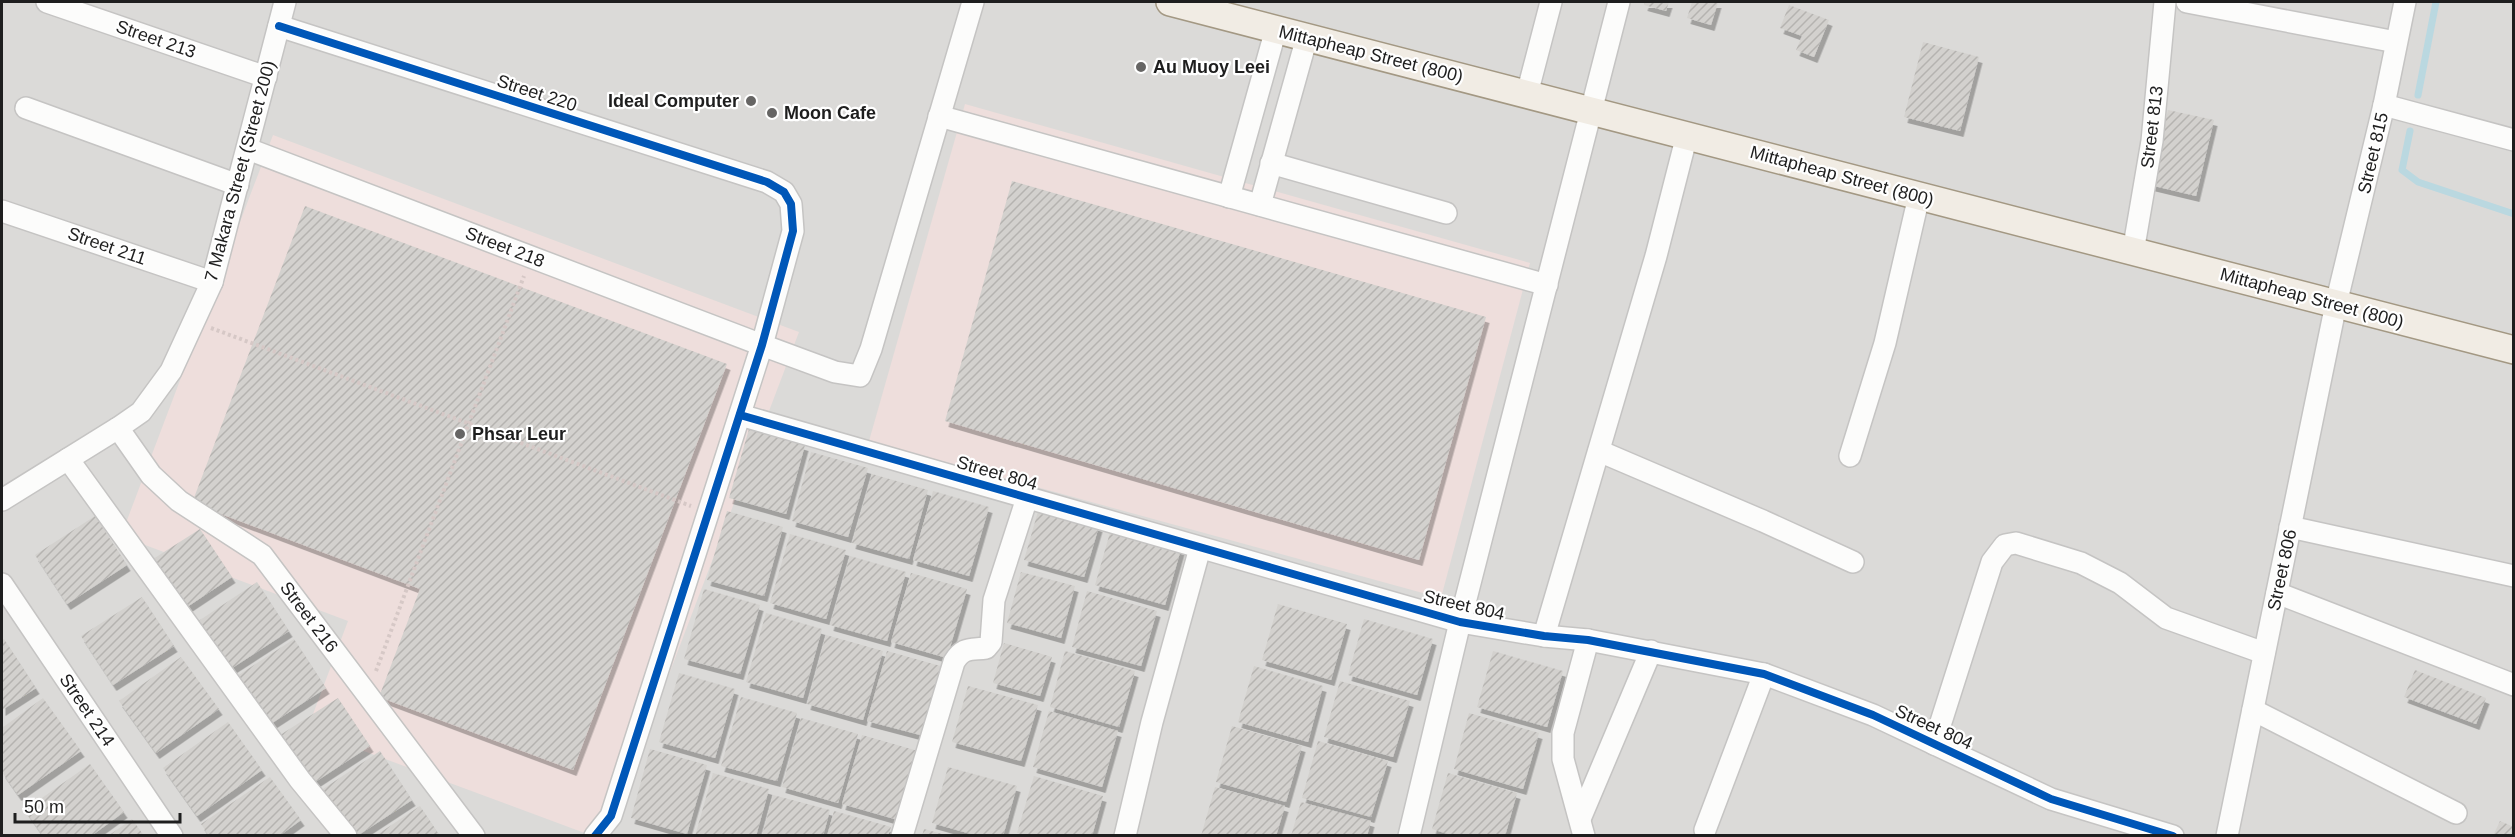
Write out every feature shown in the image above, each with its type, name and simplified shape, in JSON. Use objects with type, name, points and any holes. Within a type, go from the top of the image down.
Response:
[{"type":"main road","name":"Mittapheap Street (800)","points":[[1170,2],[2514,350]]},
{"type":"street","name":"Street 213","points":[[46,2],[266,77]]},
{"type":"street","name":"7 Makara Street (Street 200)","points":[[2,500],[141,412],[171,371],[212,282],[285,2]]},
{"type":"street","points":[[973,2],[939,116],[1547,285]]},
{"type":"street","points":[[1527,94],[1551,2]]},
{"type":"street","points":[[1409,836],[1460,622],[1593,111],[1619,2]]},
{"type":"street","name":"Street 813","points":[[2133,252],[2152,141],[2165,2]]},
{"type":"street","points":[[2187,2],[2396,42]]},
{"type":"street","name":"Street 815","points":[[2337,304],[2384,105],[2405,2]]},
{"type":"street","name":"Street 220","points":[[279,26],[755,178],[784,192],[791,204],[793,231],[762,345]]},
{"type":"street","points":[[1229,197],[1276,29]]},
{"type":"street","points":[[1260,205],[1307,37]]},
{"type":"street","points":[[2384,105],[2514,140]]},
{"type":"street","points":[[26,108],[238,185]]},
{"type":"street","name":"Street 218","points":[[248,149],[762,345],[835,372],[860,376],[872,349],[939,116]]},
{"type":"street","points":[[1545,636],[1656,256],[1686,135]]},
{"type":"street","points":[[1271,164],[1446,213]]},
{"type":"street","points":[[1850,456],[1885,343],[1919,196]]},
{"type":"street","name":"Street 211","points":[[2,211],[212,282]]},
{"type":"street","name":"Street 806","points":[[2227,836],[2337,304]]},
{"type":"street","points":[[595,836],[611,816],[762,345]]},
{"type":"street","name":"Street 804","points":[[740,415],[1460,622],[1545,636],[1588,640],[1764,674],[1873,715],[2051,799],[2173,836]]},
{"type":"street","name":"Street 216","points":[[118,428],[151,475],[179,501],[262,555],[474,836]]},
{"type":"street","points":[[1599,451],[1763,520],[1853,562]]},
{"type":"street","points":[[68,459],[300,780],[346,836]]},
{"type":"street","points":[[902,836],[954,662],[960,653],[966,650],[986,648],[992,642],[994,600],[1027,498]]},
{"type":"street","points":[[2290,527],[2514,576]]},
{"type":"street","points":[[1934,744],[1992,562],[1997,552],[2005,545],[2016,543],[2081,563],[2120,583],[2166,618],[2264,653]]},
{"type":"street","points":[[1125,836],[1152,722],[1200,548]]},
{"type":"street","name":"Street 214","points":[[2,584],[172,836]]},
{"type":"street","points":[[2277,593],[2514,685]]},
{"type":"street","points":[[1582,827],[1563,759],[1563,733],[1588,640]]},
{"type":"street","points":[[1582,827],[1651,651]]},
{"type":"street","points":[[1705,830],[1764,674]]},
{"type":"street","points":[[2253,710],[2456,813]]},
{"type":"path","points":[[367,694],[531,257]]},
{"type":"path","points":[[193,322],[708,513]]},
{"type":"shaded area","points":[[2,2],[2513,2],[2513,835],[2,835]]},
{"type":"shaded area","points":[[965,104],[1530,263],[1441,598],[869,441]]},
{"type":"shaded area","name":"Phsar Leur","points":[[273,135],[799,332],[608,835],[590,835],[307,730],[348,621],[121,536]]},
{"type":"building","points":[[1645,2],[1669,2],[1666,11],[1644,5]]},
{"type":"building","points":[[1692,2],[1718,2],[1711,25],[1687,18]]},
{"type":"building","points":[[1789,5],[1829,20],[1814,57],[1796,50],[1802,36],[1780,28]]},
{"type":"building","points":[[1923,42],[1979,57],[1960,131],[1904,117]]},
{"type":"building","points":[[2168,110],[2214,120],[2196,196],[2150,185]]},
{"type":"building","points":[[1012,181],[1486,317],[1419,560],[945,421]]},
{"type":"building","name":"Phsar Leur","points":[[305,206],[727,364],[573,770],[379,697],[420,589],[192,503]]},
{"type":"building","points":[[749,429],[805,445],[786,514],[729,498]]},
{"type":"building","points":[[811,452],[868,468],[848,537],[792,521]]},
{"type":"building","points":[[872,474],[928,490],[909,559],[852,543]]},
{"type":"building","points":[[933,491],[989,507],[969,576],[913,560]]},
{"type":"building","points":[[1039,508],[1099,526],[1084,577],[1024,560]]},
{"type":"building","points":[[727,511],[783,527],[764,596],[707,580]]},
{"type":"building","points":[[95,516],[127,565],[67,604],[35,555]]},
{"type":"building","points":[[200,529],[232,577],[172,617],[139,568]]},
{"type":"building","points":[[1111,529],[1181,549],[1165,605],[1095,585]]},
{"type":"building","points":[[790,534],[846,550],[826,619],[770,603]]},
{"type":"building","points":[[850,556],[906,572],[887,641],[830,625]]},
{"type":"building","points":[[1021,572],[1075,586],[1061,638],[1007,623]]},
{"type":"building","points":[[911,573],[967,589],[947,658],[891,642]]},
{"type":"building","points":[[257,582],[289,631],[229,670],[197,622]]},
{"type":"building","points":[[704,589],[760,605],[740,674],[684,659]]},
{"type":"building","points":[[1087,591],[1157,611],[1141,666],[1072,647]]},
{"type":"building","points":[[142,597],[174,646],[113,685],[81,636]]},
{"type":"building","points":[[1278,604],[1347,624],[1331,680],[1262,660]]},
{"type":"building","points":[[766,613],[822,629],[803,698],[746,682]]},
{"type":"building","points":[[1364,619],[1433,639],[1417,695],[1348,675]]},
{"type":"building","points":[[826,635],[883,651],[863,720],[807,704]]},
{"type":"building","points":[[4,639],[36,688],[2,710],[2,640]]},
{"type":"building","points":[[294,639],[326,688],[266,727],[234,678]]},
{"type":"building","points":[[1004,643],[1052,657],[1040,696],[993,683]]},
{"type":"building","points":[[887,651],[944,667],[924,736],[867,721]]},
{"type":"building","points":[[1065,651],[1135,671],[1119,727],[1050,707]]},
{"type":"building","points":[[1493,651],[1563,671],[1547,727],[1477,707]]},
{"type":"building","points":[[181,657],[219,709],[156,753],[119,701]]},
{"type":"building","points":[[1254,666],[1323,686],[1308,742],[1238,722]]},
{"type":"building","points":[[2415,670],[2486,698],[2476,724],[2404,697]]},
{"type":"building","points":[[679,673],[735,689],[715,758],[659,742]]},
{"type":"building","points":[[1340,681],[1410,701],[1393,757],[1324,737]]},
{"type":"building","points":[[968,686],[1038,705],[1021,761],[952,742]]},
{"type":"building","points":[[741,697],[797,713],[777,781],[721,766]]},
{"type":"building","points":[[43,698],[81,751],[18,795],[2,772],[2,728]]},
{"type":"building","points":[[338,698],[370,746],[309,786],[277,737]]},
{"type":"building","points":[[1049,711],[1118,731],[1102,787],[1033,767]]},
{"type":"building","points":[[1469,713],[1539,733],[1523,789],[1454,769]]},
{"type":"building","points":[[801,718],[858,734],[838,803],[782,787]]},
{"type":"building","points":[[228,722],[262,770],[197,816],[163,768]]},
{"type":"building","points":[[1232,726],[1302,746],[1286,802],[1216,782]]},
{"type":"building","points":[[862,735],[918,751],[898,820],[842,804]]},
{"type":"building","points":[[1318,741],[1388,761],[1371,817],[1302,798]]},
{"type":"building","points":[[650,749],[707,765],[687,834],[631,818]]},
{"type":"building","points":[[380,751],[412,800],[357,836],[349,836],[320,791]]},
{"type":"building","points":[[90,764],[124,812],[91,836],[43,836],[25,810]]},
{"type":"building","points":[[948,767],[1017,786],[1003,836],[978,836],[932,823]]},
{"type":"building","points":[[713,773],[769,789],[756,836],[695,836]]},
{"type":"building","points":[[1448,773],[1517,793],[1505,836],[1454,836],[1432,829]]},
{"type":"building","points":[[1034,776],[1103,796],[1092,836],[1028,836],[1017,833]]},
{"type":"building","points":[[270,777],[301,820],[279,836],[209,836],[201,824]]},
{"type":"building","points":[[1215,787],[1285,806],[1276,836],[1201,836]]},
{"type":"building","points":[[773,795],[830,810],[823,836],[762,836]]},
{"type":"building","points":[[1301,802],[1371,821],[1367,836],[1291,836]]},
{"type":"building","points":[[420,806],[440,836],[375,836]]},
{"type":"building","points":[[834,811],[891,827],[888,836],[827,836]]},
{"type":"building","points":[[132,819],[144,836],[108,836]]},
{"type":"building","points":[[2500,821],[2514,827],[2514,836],[2493,836]]},
{"type":"building","points":[[924,829],[946,835],[946,836],[922,836]]},
{"type":"waterway","points":[[2418,95],[2436,2]]},
{"type":"waterway","points":[[2410,131],[2402,170],[2418,182],[2514,214]]},
{"type":"cycle path","points":[[279,26],[767,182],[784,192],[791,204],[793,231],[762,345],[611,816],[595,836]]},
{"type":"cycle path","points":[[740,415],[1460,622],[1544,636],[1588,640],[1764,674],[1873,715],[2051,799],[2173,836]]},
{"type":"place","name":"Au Muoy Leei","points":[[1141,67]]},
{"type":"place","name":"Ideal Computer","points":[[751,101]]},
{"type":"place","name":"Moon Cafe","points":[[772,113]]},
{"type":"place","name":"Phsar Leur","points":[[460,434]]}]
